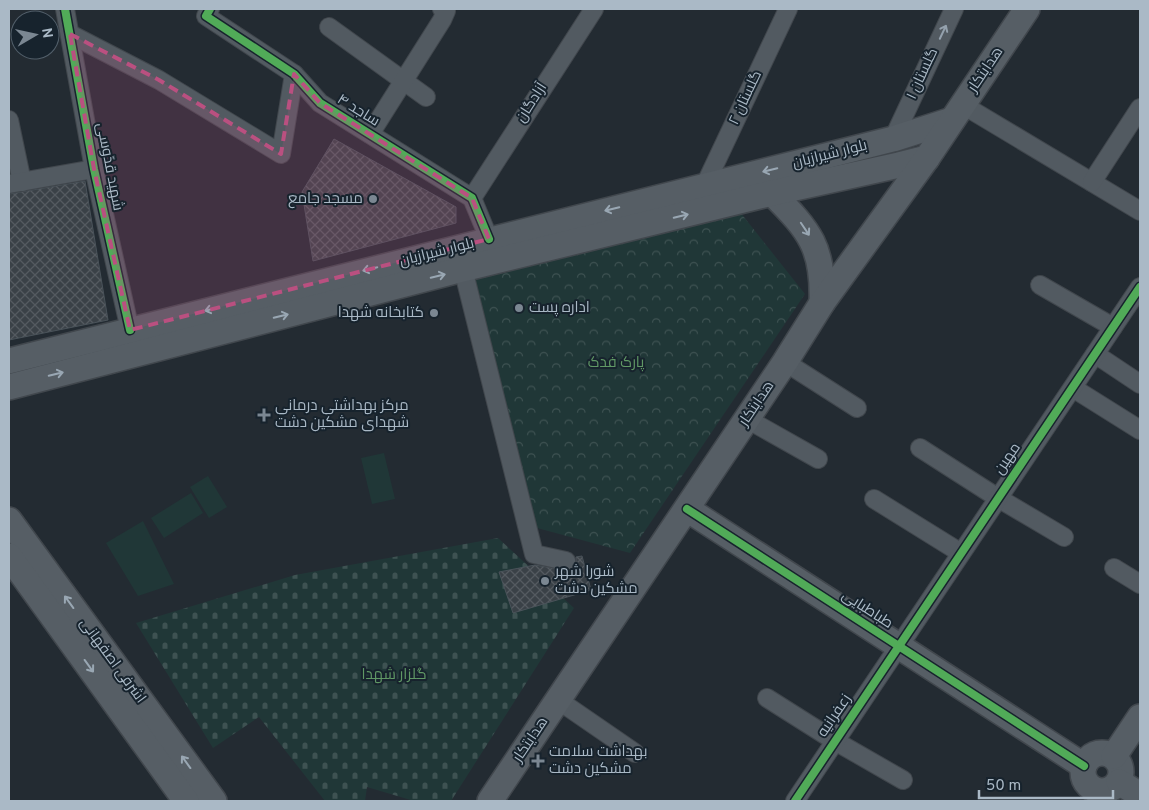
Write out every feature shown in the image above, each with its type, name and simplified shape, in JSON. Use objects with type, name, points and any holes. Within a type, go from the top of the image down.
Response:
[{"type":"main road","name":"هدایتکار","points":[[490,801],[687,509],[822,304],[927,158],[1027,9]]},
{"type":"main road","name":"بلوار شیرازیان","points":[[9,361],[893,139],[958,112]]},
{"type":"main road","points":[[893,139],[900,165]]},
{"type":"main road","name":"بلوار شیرازیان","points":[[9,387],[463,269],[772,193],[927,158]]},
{"type":"main road","points":[[772,193],[798,219],[811,239],[819,259],[823,278],[822,304]]},
{"type":"main road","name":"طباطبایی","points":[[687,509],[1084,766]]},
{"type":"main road","name":"اشرفی اصفهانی","points":[[9,520],[214,801]]},
{"type":"main road","name":"اشرفی اصفهانی","points":[[9,556],[186,801]]},
{"type":"main road","points":[[1114,756],[1140,718]]},
{"type":"main road","points":[[1106,752],[1114,756],[1120,764],[1122,773],[1119,782],[1112,789],[1090,795],[1083,775],[1084,766],[1088,758],[1096,753],[1106,752]]},
{"type":"main road","points":[[1119,782],[1140,795]]},
{"type":"street","name":"شهید قدّوسی","points":[[66,9],[94,169],[130,330]]},
{"type":"street","name":"ساجد ۴","points":[[210,9],[206,16],[294,74],[320,103],[472,198]]},
{"type":"street","points":[[370,134],[442,20],[446,11],[442,9]]},
{"type":"street","name":"آزادگان","points":[[472,198],[594,9]]},
{"type":"street","name":"گلستان ۲","points":[[704,187],[788,9]]},
{"type":"street","name":"گلستان ۱","points":[[893,139],[954,9]]},
{"type":"street","points":[[329,26],[426,97]]},
{"type":"street","points":[[70,34],[159,80],[281,154],[294,74]]},
{"type":"street","points":[[1092,182],[1140,108]]},
{"type":"street","points":[[958,112],[1092,182],[1140,211]]},
{"type":"street","points":[[9,120],[16,183],[94,169]]},
{"type":"street","points":[[472,198],[489,239]]},
{"type":"street","points":[[463,269],[534,554],[566,561]]},
{"type":"street","points":[[1040,285],[1113,327]]},
{"type":"street","name":"مهین","points":[[898,646],[1140,288]]},
{"type":"street","points":[[1095,354],[1140,384]]},
{"type":"street","points":[[785,362],[857,408]]},
{"type":"street","points":[[1072,388],[1140,430]]},
{"type":"street","points":[[747,419],[818,459]]},
{"type":"street","points":[[920,448],[998,498],[1064,537]]},
{"type":"street","points":[[874,499],[961,553]]},
{"type":"street","points":[[1114,568],[1140,584]]},
{"type":"street","name":"زعفرانیه","points":[[801,799],[835,741],[898,646]]},
{"type":"street","points":[[767,698],[835,741],[903,780]]},
{"type":"street","points":[[558,700],[635,753]]},
{"type":"highlighted area","points":[[70,34],[159,80],[281,154],[294,74],[320,103],[472,198],[489,239],[130,330],[94,169]]},
{"type":"green space","name":"پارک فدک","points":[[736,207],[805,294],[630,553],[537,528],[474,279]]},
{"type":"green space","points":[[384,453],[395,499],[372,504],[361,458]]},
{"type":"green space","points":[[208,476],[227,507],[209,518],[190,487]]},
{"type":"green space","points":[[191,493],[203,513],[164,538],[151,518]]},
{"type":"green space","points":[[143,521],[174,584],[138,596],[106,543]]},
{"type":"green space","name":"گلزار شهدا","points":[[498,538],[574,608],[451,801],[414,801],[367,787],[365,801],[325,801],[259,717],[213,748],[136,623],[295,575]]},
{"type":"building","name":"مسجد جامع","points":[[334,139],[456,207],[456,223],[313,261],[302,192]]},
{"type":"building","points":[[85,181],[108,320],[9,340],[9,194]]},
{"type":"building","name":"شورا شهر مشکین دشت","points":[[582,556],[591,590],[513,613],[499,572],[535,565],[569,571],[576,564],[576,557]]},
{"type":"cycle path","points":[[65,9],[94,169],[130,330]]},
{"type":"cycle path","points":[[210,9],[206,16],[294,74],[320,103],[472,198],[489,239]]},
{"type":"cycle path","points":[[795,801],[1140,287]]},
{"type":"cycle path","points":[[687,509],[1084,766]]},
{"type":"place","name":"مسجد جامع","points":[[373,199]]},
{"type":"place","name":"اداره پست","points":[[519,308]]},
{"type":"place","name":"کتابخانه شهدا","points":[[434,313]]},
{"type":"place","name":"مرکز بهداشتی درمانی شهدای مشکین دشت","points":[[264,415]]},
{"type":"place","name":"شورا شهر مشکین دشت","points":[[545,581]]},
{"type":"place","name":"بهداشت سلامت مشکین دشت","points":[[538,761]]}]
